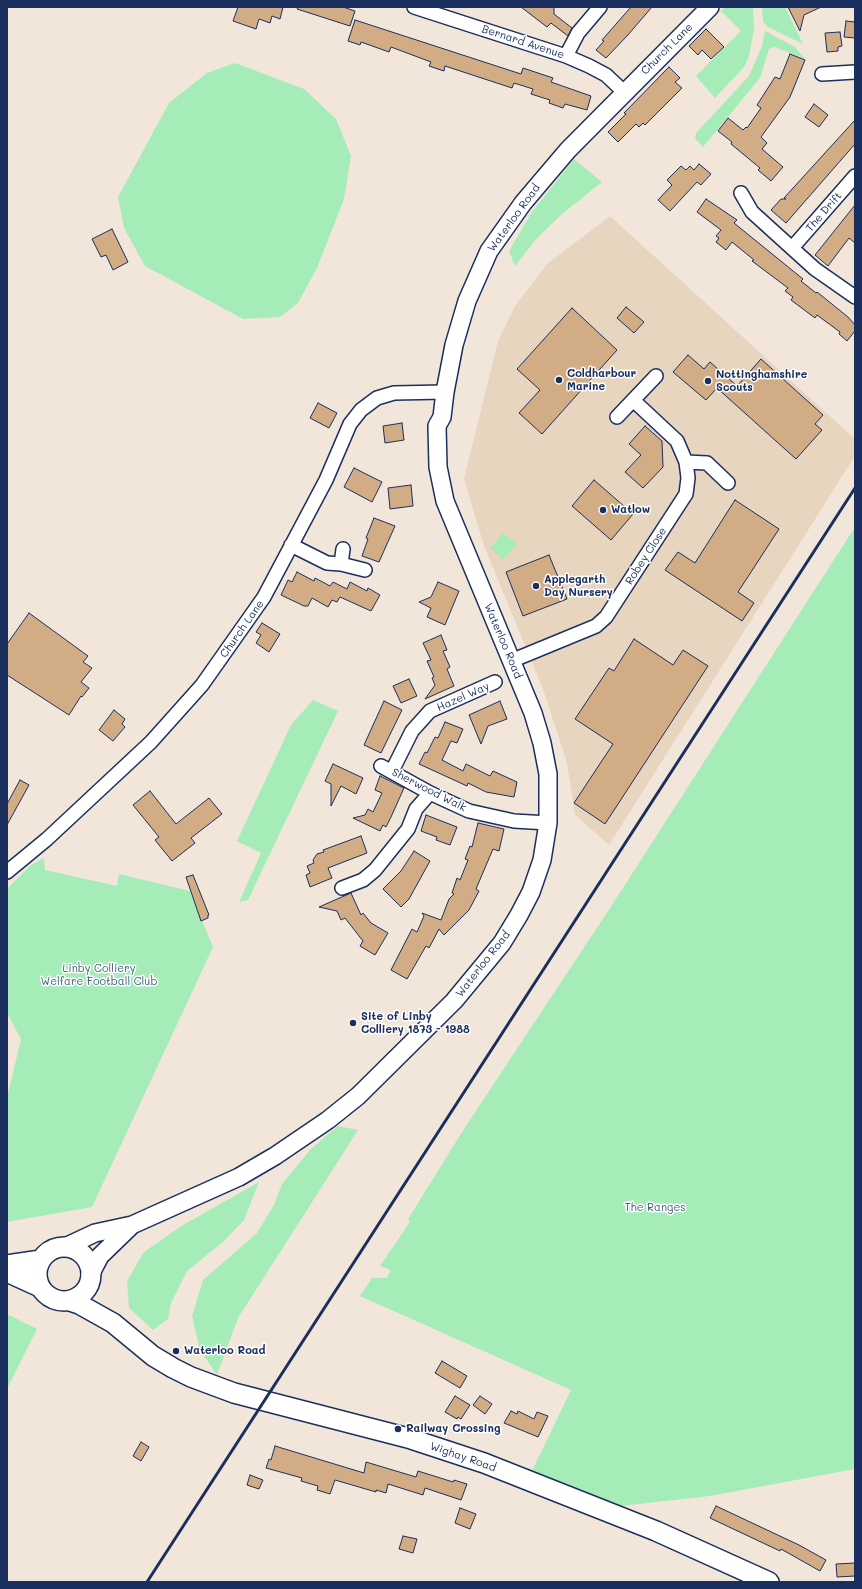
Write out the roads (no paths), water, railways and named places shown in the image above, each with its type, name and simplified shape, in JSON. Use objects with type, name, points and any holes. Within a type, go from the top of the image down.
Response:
[{"type":"main road","points":[[7,1272],[40,1287],[52,1299],[61,1302],[70,1301],[85,1292],[90,1278],[87,1261],[74,1249],[66,1247],[49,1252],[41,1260],[37,1270],[37,1278],[40,1287]]},
{"type":"main road","points":[[7,1265],[41,1260]]},
{"type":"main road","name":"Wighay Road","points":[[90,1278],[99,1302],[113,1323]]},
{"type":"main road","name":"Wighay Road","points":[[70,1301],[79,1304],[113,1323],[153,1356],[191,1377],[234,1393],[408,1438],[484,1463],[656,1531],[769,1582]]},
{"type":"street","name":"Bernard Avenue","points":[[414,7],[445,12],[566,56],[606,75],[624,92]]},
{"type":"street","points":[[566,56],[578,33],[600,7]]},
{"type":"street","name":"Church Lane","points":[[624,92],[710,7]]},
{"type":"street","points":[[822,74],[855,72]]},
{"type":"street","name":"Waterloo Road","points":[[66,1247],[96,1233],[132,1225],[239,1177],[276,1156],[328,1120],[358,1096],[411,1046],[454,1001],[502,943],[531,892],[542,860],[548,823],[548,774],[542,743],[533,713],[445,501],[438,467],[437,426],[442,418],[445,392],[454,346],[467,301],[489,251],[523,203],[568,150],[624,92]]},
{"type":"street","name":"The Drift","points":[[792,248],[855,176]]},
{"type":"street","points":[[741,194],[752,212],[814,269],[855,297]]},
{"type":"street","points":[[617,417],[656,376]]},
{"type":"street","name":"Church Lane","points":[[7,872],[47,839],[151,742],[182,709],[215,667],[264,597],[326,480],[350,424],[360,410],[377,398],[394,393],[445,392]]},
{"type":"street","name":"Robey Close","points":[[511,661],[596,626],[606,617],[686,494],[688,478],[686,462],[677,441],[633,400]]},
{"type":"street","points":[[686,462],[707,463],[728,483]]},
{"type":"street","points":[[291,545],[327,563],[341,564],[365,570]]},
{"type":"street","points":[[341,564],[343,549]]},
{"type":"street","name":"Hazel Way","points":[[386,768],[412,731],[430,711],[495,682]]},
{"type":"street","name":"Sherwood Walk","points":[[386,768],[430,793],[469,810],[514,821],[548,823]]},
{"type":"street","points":[[342,888],[363,880],[375,870],[408,829],[416,809],[430,793]]},
{"type":"street","name":"Waterloo Road","points":[[90,1278],[100,1256],[132,1225]]},
{"type":"railway","points":[[147,1582],[855,488]]},
{"type":"place","name":"Coldharbour Marine","points":[[559,380]]},
{"type":"place","name":"Nottinghamshire Scouts","points":[[708,381]]},
{"type":"place","name":"Watlow","points":[[603,510]]},
{"type":"place","name":"Applegarth Day Nursery","points":[[536,586]]},
{"type":"place","name":"Site of Linby Colliery 1873 - 1988","points":[[353,1023]]},
{"type":"place","name":"Waterloo Road","points":[[176,1351]]},
{"type":"place","name":"Railway Crossing","points":[[398,1429]]},
{"type":"park label","name":"Linby Colliery Welfare Football Club","points":[[99,975]]},
{"type":"park label","name":"The Ranges","points":[[655,1208]]}]
